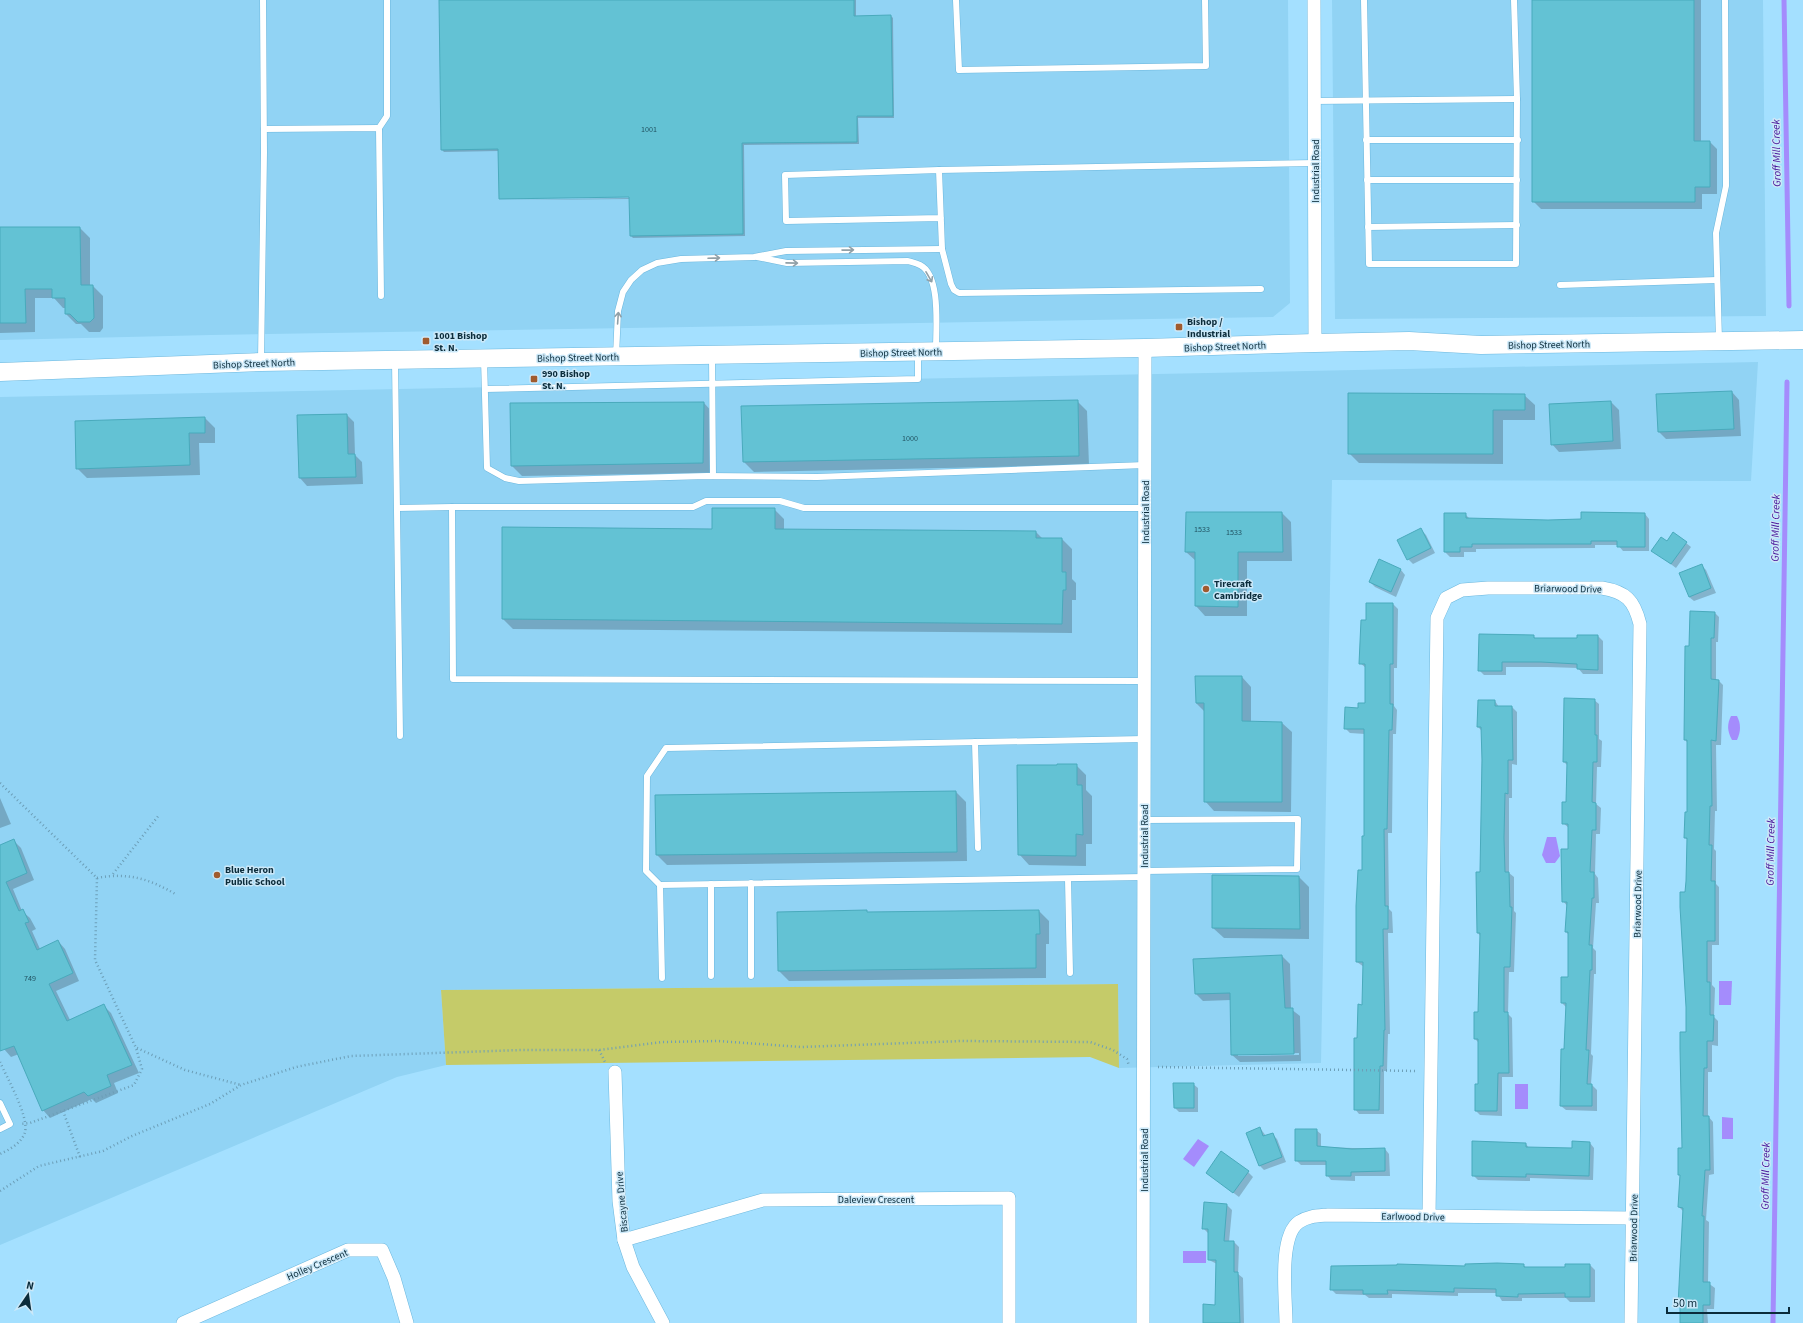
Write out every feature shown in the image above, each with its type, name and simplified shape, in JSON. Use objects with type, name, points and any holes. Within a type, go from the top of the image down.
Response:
[{"type":"main road","name":"Bishop Street North","points":[[0,372],[261,362],[936,352],[1409,341],[1480,344],[1803,340]]},
{"type":"street","name":"Industrial Road","points":[[1314,0],[1315,343]]},
{"type":"street","name":"Industrial Road","points":[[1143,1323],[1145,348]]},
{"type":"street","name":"Briarwood Drive","points":[[1429,1216],[1437,618],[1446,598],[1462,590],[1488,588],[1602,588],[1617,590],[1629,598],[1636,610],[1640,624],[1631,1323]]},
{"type":"street","name":"Biscayne Drive","points":[[615,1072],[619,1201],[624,1240],[633,1268],[663,1323]]},
{"type":"street","name":"Daleview Crescent","points":[[624,1240],[763,1200],[1009,1198],[1009,1323]]},
{"type":"street","name":"Earlwood Drive","points":[[1286,1323],[1285,1251],[1288,1236],[1297,1223],[1310,1216],[1633,1218]]},
{"type":"street","name":"Holley Crescent","points":[[183,1323],[348,1250],[382,1250],[394,1278],[407,1323]]},
{"type":"lane","points":[[261,362],[264,129],[263,0]]},
{"type":"lane","points":[[381,296],[379,128],[387,116],[386,0]]},
{"type":"lane","points":[[956,0],[959,70],[1206,66],[1205,0]]},
{"type":"lane","points":[[1364,0],[1369,264],[1516,264],[1518,140],[1514,0]]},
{"type":"lane","points":[[1719,341],[1716,233],[1726,186],[1725,0]]},
{"type":"lane","points":[[1314,101],[1517,99]]},
{"type":"lane","points":[[264,129],[379,128]]},
{"type":"lane","points":[[1366,140],[1518,140]]},
{"type":"lane","points":[[941,218],[786,221],[785,175],[939,170],[1314,163]]},
{"type":"lane","points":[[939,170],[942,249],[951,284],[954,290],[959,293],[1261,288]]},
{"type":"lane","points":[[1367,180],[1517,180]]},
{"type":"lane","points":[[1368,227],[1517,225]]},
{"type":"lane","points":[[616,356],[618,311],[623,292],[631,280],[642,270],[657,263],[681,259],[754,257],[786,250],[942,249]]},
{"type":"lane","points":[[754,257],[786,263],[908,261],[921,265],[930,275],[934,287],[936,352]]},
{"type":"lane","points":[[1560,285],[1717,280]]},
{"type":"lane","points":[[485,389],[918,379],[918,352]]},
{"type":"lane","points":[[712,355],[713,476]]},
{"type":"lane","points":[[484,359],[487,468],[505,478],[519,481],[713,476],[817,476],[1145,465]]},
{"type":"lane","points":[[395,360],[400,736]]},
{"type":"lane","points":[[398,508],[693,507],[706,501],[780,501],[804,508],[1145,508]]},
{"type":"lane","points":[[452,507],[453,680],[1144,681]]},
{"type":"lane","points":[[1144,739],[666,748],[647,776],[646,871],[660,884],[711,884],[1068,878],[1297,869],[1298,819],[1144,820]]},
{"type":"lane","points":[[976,742],[978,848]]},
{"type":"lane","points":[[1068,878],[1070,972]]},
{"type":"lane","points":[[751,883],[751,976]]},
{"type":"lane","points":[[660,884],[662,978]]},
{"type":"lane","points":[[711,884],[711,976]]},
{"type":"lane","points":[[0,1103],[10,1124],[0,1129]]},
{"type":"path","points":[[0,783],[97,878],[95,960],[136,1048],[142,1069],[134,1085],[30,1123],[10,1124]]},
{"type":"path","points":[[113,875],[159,815]]},
{"type":"path","points":[[97,878],[113,875],[133,876],[156,882],[177,895]]},
{"type":"path","points":[[0,1191],[38,1166],[103,1151],[132,1136],[210,1104],[241,1085],[296,1067],[351,1056],[521,1050],[599,1050],[663,1042],[718,1041],[801,1047],[962,1041],[1090,1042],[1113,1050],[1127,1059],[1127,1064],[1130,1067]]},
{"type":"path","points":[[136,1048],[185,1070],[241,1085]]},
{"type":"path","points":[[1158,1067],[1432,1071]]},
{"type":"path","points":[[63,1111],[80,1157]]},
{"type":"shaded area","points":[[0,0],[1288,0],[1290,303],[1273,317],[0,340]]},
{"type":"shaded area","points":[[1332,0],[1763,0],[1766,316],[1335,319]]},
{"type":"shaded area","points":[[1758,362],[1751,481],[1332,480],[1321,1063],[1119,1068],[1118,984],[441,990],[446,1065],[397,1077],[0,1245],[0,397]]},
{"type":"shaded area","points":[[1731,716],[1737,716],[1739,722],[1740,731],[1737,740],[1732,740],[1728,731]]},
{"type":"shaded area","points":[[1547,837],[1556,837],[1560,856],[1555,863],[1546,863],[1542,855]]},
{"type":"shaded area","points":[[1719,981],[1732,981],[1731,1005],[1719,1005]]},
{"type":"shaded area","points":[[1515,1084],[1528,1084],[1528,1109],[1515,1109]]},
{"type":"shaded area","points":[[1722,1117],[1733,1118],[1733,1139],[1722,1139]]},
{"type":"shaded area","points":[[1198,1139],[1209,1146],[1194,1167],[1183,1159]]},
{"type":"shaded area","points":[[1183,1251],[1206,1251],[1206,1263],[1183,1263]]},
{"type":"green space","points":[[1118,984],[1119,1068],[1090,1057],[446,1065],[441,990]]},
{"type":"building","points":[[439,0],[854,0],[854,16],[891,15],[893,116],[857,116],[857,142],[742,143],[743,234],[630,236],[629,197],[499,199],[498,149],[441,150]]},
{"type":"building","points":[[1532,0],[1694,0],[1694,141],[1710,141],[1710,187],[1695,187],[1695,202],[1532,202]]},
{"type":"building","points":[[0,227],[80,227],[81,285],[93,285],[94,318],[90,322],[78,322],[70,314],[65,314],[65,298],[52,298],[52,289],[25,289],[26,323],[0,323]]},
{"type":"building","points":[[1732,391],[1734,429],[1658,432],[1656,394]]},
{"type":"building","points":[[1348,393],[1525,394],[1525,410],[1493,410],[1493,454],[1348,454]]},
{"type":"building","points":[[1078,400],[1079,456],[743,462],[741,406]]},
{"type":"building","points":[[1611,401],[1613,441],[1551,445],[1549,404]]},
{"type":"building","points":[[704,402],[703,463],[511,466],[510,403]]},
{"type":"building","points":[[347,414],[348,454],[355,454],[356,477],[299,478],[297,415]]},
{"type":"building","points":[[205,417],[205,433],[189,433],[190,465],[76,469],[75,421]]},
{"type":"building","points":[[712,508],[775,508],[775,529],[1036,531],[1036,538],[1062,538],[1062,572],[1066,572],[1066,590],[1063,590],[1062,624],[502,619],[502,527],[712,529]]},
{"type":"building","points":[[1186,512],[1282,512],[1283,552],[1238,552],[1238,607],[1195,606],[1195,552],[1185,552]]},
{"type":"building","points":[[1581,512],[1645,513],[1645,547],[1617,547],[1617,541],[1591,541],[1591,544],[1472,544],[1472,547],[1460,547],[1460,552],[1444,552],[1444,513],[1466,513],[1466,518],[1548,520],[1581,519]]},
{"type":"building","points":[[1421,528],[1431,548],[1407,560],[1397,540]]},
{"type":"building","points":[[1673,532],[1687,542],[1671,564],[1651,551],[1661,537],[1667,541]]},
{"type":"building","points":[[1379,559],[1401,569],[1391,592],[1369,582]]},
{"type":"building","points":[[1702,564],[1711,588],[1689,597],[1679,573]]},
{"type":"building","points":[[1366,603],[1393,603],[1393,664],[1390,664],[1390,704],[1393,704],[1392,730],[1389,730],[1387,829],[1384,829],[1385,906],[1388,906],[1388,929],[1383,929],[1385,1030],[1383,1066],[1380,1066],[1379,1110],[1354,1110],[1354,1038],[1357,1038],[1358,1004],[1362,1005],[1363,962],[1356,962],[1356,906],[1358,870],[1362,870],[1362,836],[1364,836],[1364,729],[1344,729],[1345,707],[1358,708],[1358,703],[1365,703],[1365,664],[1359,664],[1361,620],[1366,620]]},
{"type":"building","points":[[1690,611],[1715,612],[1714,638],[1711,638],[1711,679],[1719,680],[1716,741],[1711,740],[1712,806],[1710,806],[1709,845],[1712,845],[1711,881],[1715,881],[1715,941],[1707,941],[1707,982],[1710,982],[1710,1015],[1714,1015],[1713,1041],[1707,1041],[1707,1068],[1704,1068],[1703,1116],[1709,1116],[1710,1170],[1705,1170],[1702,1216],[1704,1216],[1703,1282],[1710,1282],[1710,1305],[1703,1305],[1703,1323],[1680,1323],[1680,1305],[1678,1305],[1683,1208],[1678,1207],[1680,1175],[1678,1175],[1678,1148],[1682,1148],[1680,1032],[1686,1032],[1680,892],[1685,892],[1686,881],[1687,838],[1684,838],[1685,812],[1687,812],[1687,740],[1684,740],[1685,646],[1689,646]]},
{"type":"building","points":[[1479,634],[1534,635],[1534,638],[1577,638],[1577,635],[1598,635],[1598,670],[1577,669],[1577,664],[1502,662],[1502,671],[1478,671]]},
{"type":"building","points":[[1195,676],[1242,676],[1242,721],[1282,722],[1282,802],[1204,802],[1204,703],[1196,703]]},
{"type":"building","points":[[1564,698],[1595,699],[1597,762],[1593,762],[1592,802],[1596,803],[1596,830],[1592,830],[1590,872],[1594,872],[1594,898],[1592,898],[1589,945],[1592,945],[1592,970],[1590,970],[1586,1050],[1589,1050],[1587,1084],[1592,1084],[1592,1106],[1560,1106],[1561,1049],[1564,1049],[1566,1003],[1561,1003],[1561,977],[1568,977],[1568,932],[1565,932],[1567,902],[1562,902],[1561,849],[1568,849],[1568,824],[1562,824],[1562,802],[1566,802],[1567,762],[1563,762]]},
{"type":"building","points":[[1478,700],[1495,700],[1495,706],[1512,706],[1513,760],[1508,760],[1508,794],[1505,793],[1504,838],[1505,872],[1509,872],[1510,907],[1512,907],[1510,967],[1504,967],[1504,1012],[1508,1012],[1509,1073],[1498,1073],[1497,1111],[1475,1111],[1475,1084],[1478,1084],[1478,1039],[1474,1039],[1474,1012],[1478,1012],[1480,933],[1477,933],[1476,872],[1480,872],[1482,760],[1481,727],[1477,727]]},
{"type":"building","points":[[1077,764],[1077,785],[1082,785],[1083,835],[1076,834],[1076,856],[1018,855],[1017,765]]},
{"type":"building","points":[[956,791],[957,852],[656,855],[655,795]]},
{"type":"building","points":[[14,839],[27,873],[6,882],[19,911],[23,909],[29,922],[25,923],[37,950],[58,940],[73,973],[49,984],[67,1021],[104,1004],[132,1065],[107,1075],[111,1086],[88,1096],[84,1092],[42,1111],[14,1046],[0,1051],[0,845]]},
{"type":"building","points":[[1212,875],[1299,876],[1300,929],[1212,928]]},
{"type":"building","points":[[867,910],[867,912],[1039,910],[1040,934],[1036,934],[1036,968],[778,971],[777,912]]},
{"type":"building","points":[[1282,955],[1285,1008],[1293,1008],[1294,1054],[1231,1055],[1230,993],[1195,994],[1193,959]]},
{"type":"building","points":[[1173,1083],[1194,1083],[1194,1108],[1174,1108]]},
{"type":"building","points":[[1260,1127],[1263,1136],[1273,1133],[1282,1157],[1259,1166],[1246,1133]]},
{"type":"building","points":[[1295,1129],[1317,1129],[1317,1146],[1352,1149],[1385,1148],[1385,1171],[1351,1172],[1351,1176],[1326,1176],[1326,1161],[1295,1161]]},
{"type":"building","points":[[1472,1141],[1526,1143],[1526,1147],[1572,1148],[1572,1141],[1590,1142],[1589,1176],[1526,1174],[1526,1177],[1472,1176]]},
{"type":"building","points":[[1221,1151],[1249,1171],[1233,1193],[1206,1173]]},
{"type":"building","points":[[1204,1202],[1227,1204],[1224,1241],[1234,1241],[1234,1272],[1238,1272],[1240,1323],[1203,1323],[1203,1304],[1215,1305],[1216,1260],[1208,1260],[1208,1229],[1202,1229]]},
{"type":"building","points":[[1397,1264],[1465,1266],[1465,1264],[1524,1264],[1524,1267],[1565,1267],[1565,1264],[1590,1264],[1590,1297],[1565,1297],[1565,1293],[1518,1294],[1518,1297],[1496,1296],[1496,1289],[1454,1288],[1454,1292],[1387,1290],[1388,1294],[1363,1294],[1363,1290],[1330,1290],[1331,1266]]},
{"type":"waterway","name":"Groff Mill Creek","points":[[1784,0],[1789,306]]},
{"type":"waterway","name":"Groff Mill Creek","points":[[1773,1323],[1787,382]]},
{"type":"place","name":"Bishop / Industrial","points":[[1179,327]]},
{"type":"place","name":"1001 Bishop St. N.","points":[[426,341]]},
{"type":"place","name":"990 Bishop St. N.","points":[[534,379]]},
{"type":"place","name":"Tirecraft Cambridge","points":[[1206,589]]},
{"type":"place","name":"Blue Heron Public School","points":[[217,875]]}]
